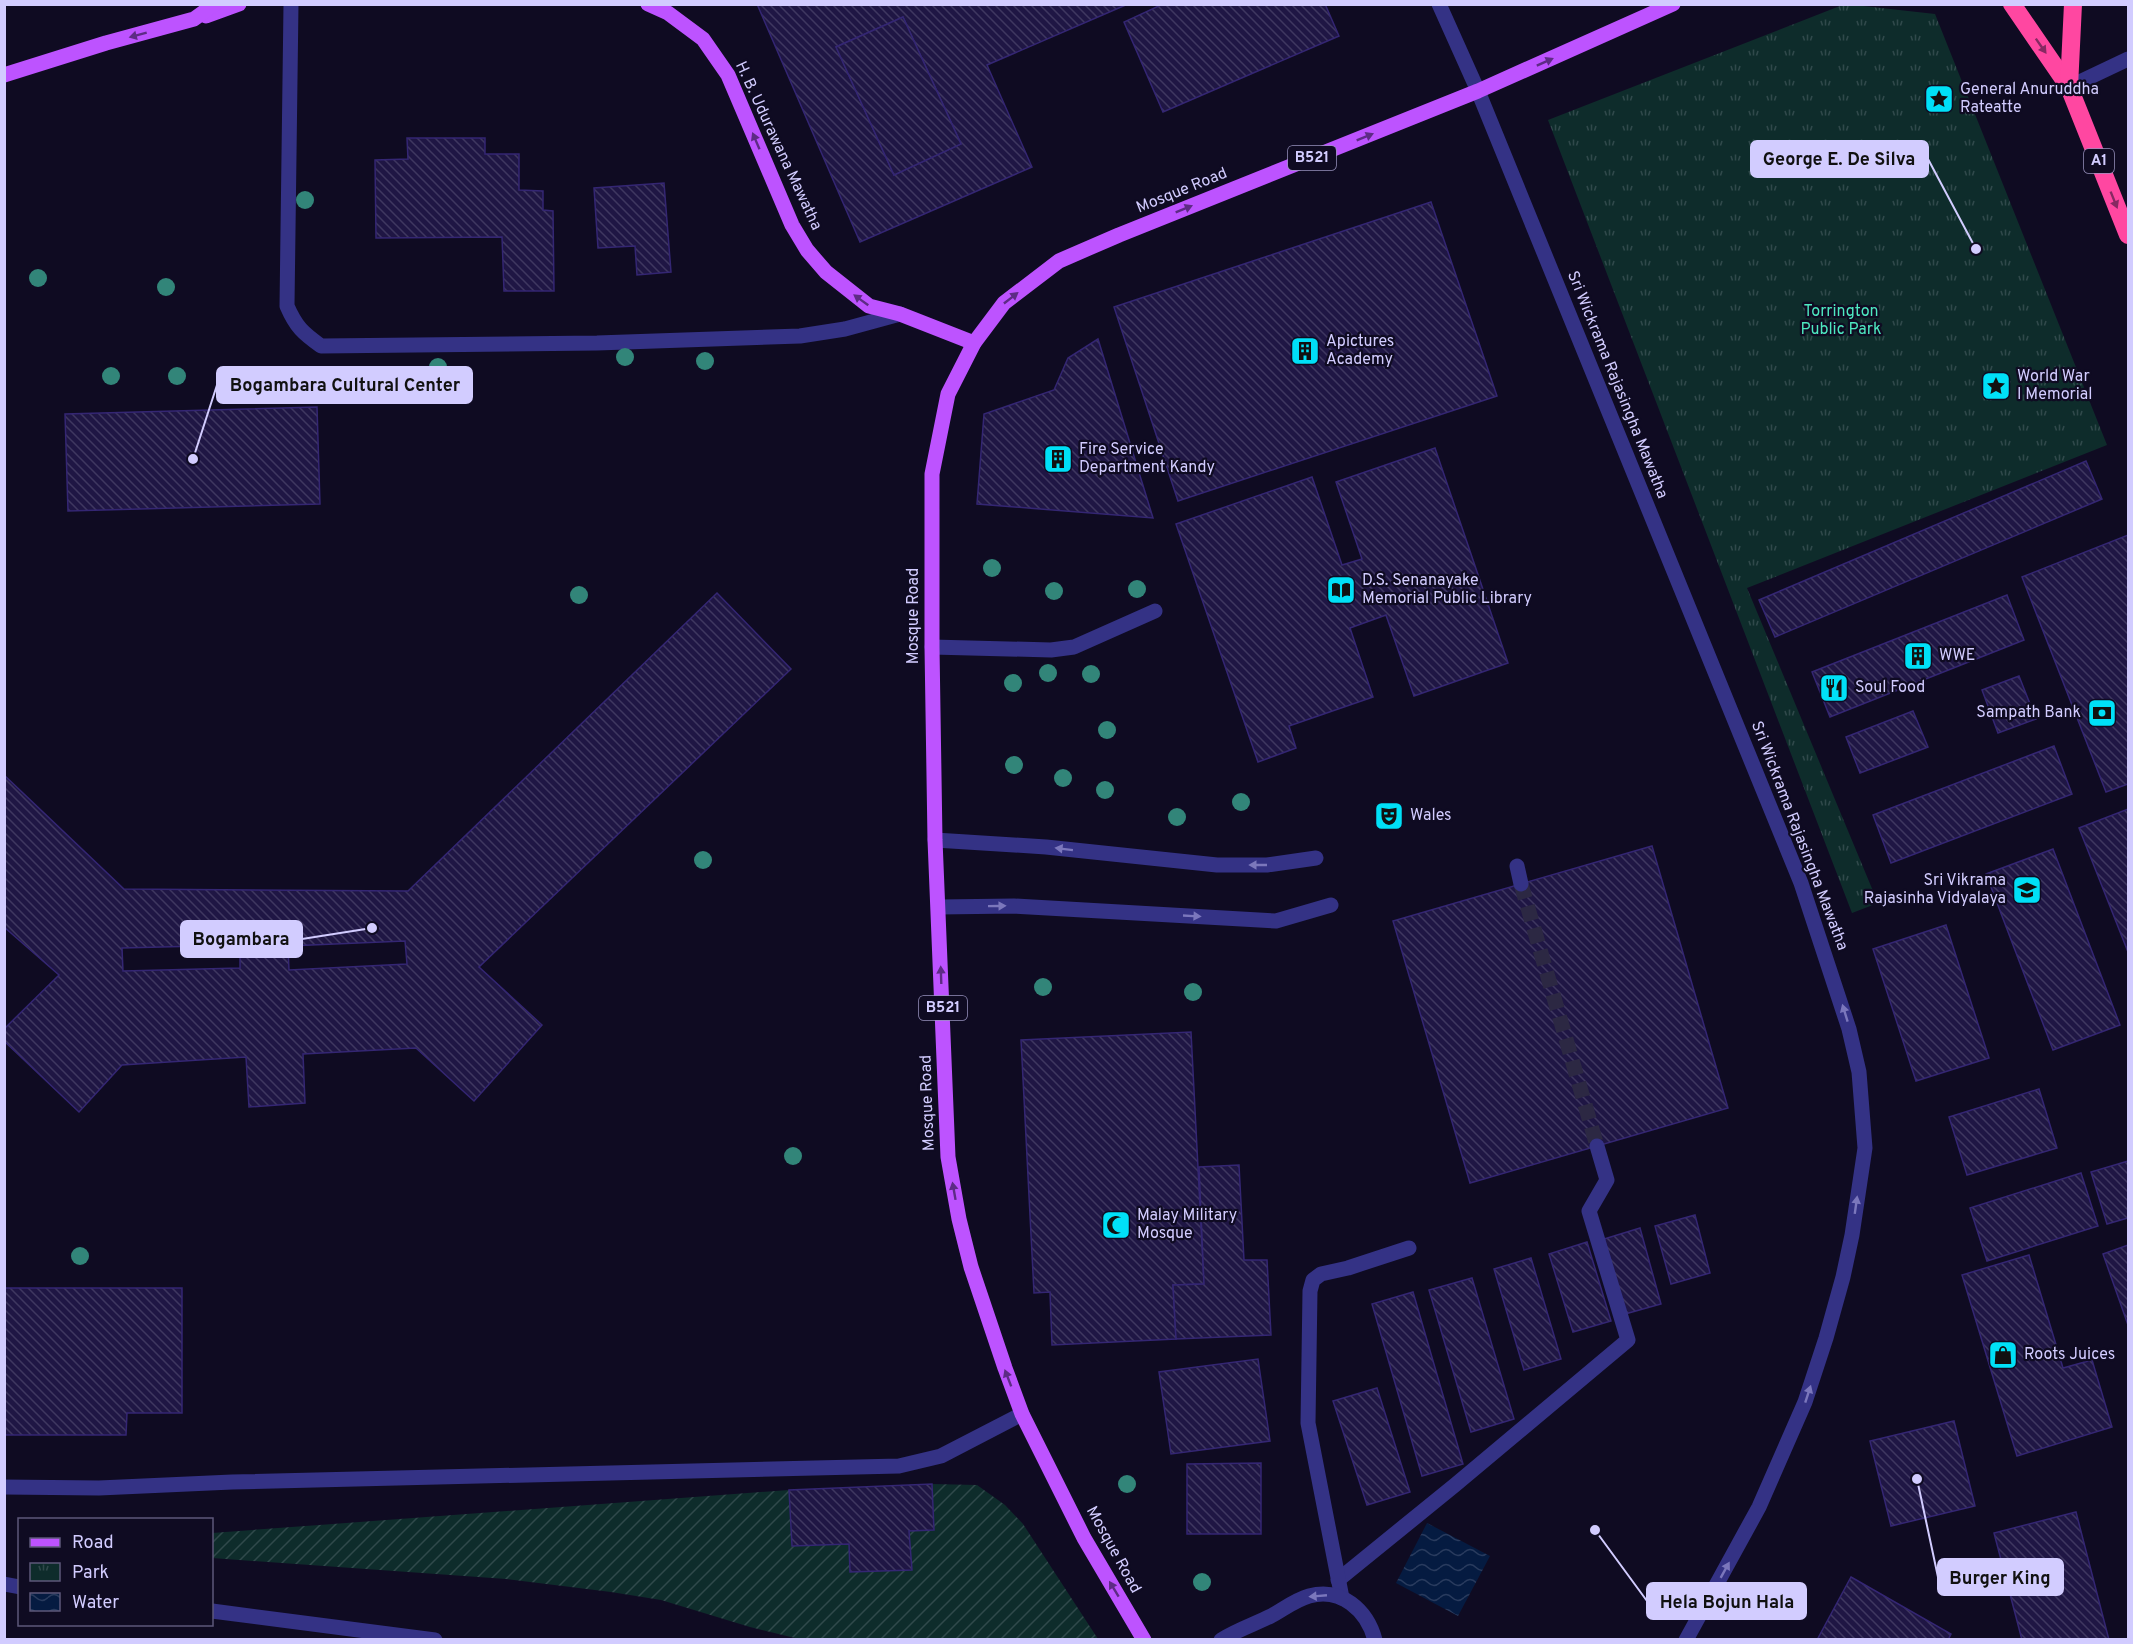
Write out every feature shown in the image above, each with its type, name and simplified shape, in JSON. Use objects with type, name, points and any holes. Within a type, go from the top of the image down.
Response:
[{"type":"highway","name":"A1","points":[[2012,4],[2069,87],[2128,235]]},
{"type":"highway","name":"A1","points":[[2069,87],[2073,4]]},
{"type":"main road","points":[[194,19],[215,4]]},
{"type":"main road","points":[[4,75],[239,4]]},
{"type":"main road","name":"H. B. Udurawana Mawatha","points":[[648,4],[668,13],[703,39],[728,75],[792,225],[807,249],[826,272],[869,306],[900,314],[974,343]]},
{"type":"main road","name":"Mosque Road","points":[[1144,1640],[1084,1538],[1022,1414],[971,1267],[959,1219],[948,1157],[935,840],[932,474],[948,394],[974,343],[1004,303],[1059,261],[1478,91],[1673,4]]},
{"type":"street","points":[[291,4],[287,306],[293,321],[301,332],[321,346],[597,343],[800,336],[845,329],[900,314]]},
{"type":"street","name":"Sri Wickrama Rajasingha Mawatha","points":[[1439,4],[1478,91],[1801,883],[1850,1029],[1859,1072],[1865,1148],[1852,1235],[1826,1338],[1805,1402],[1764,1498],[1686,1640]]},
{"type":"street","points":[[2069,87],[2128,58]]},
{"type":"street","points":[[932,647],[1050,650],[1074,647],[1155,611]]},
{"type":"street","points":[[935,840],[1047,847],[1217,865],[1267,865],[1316,858]]},
{"type":"street","points":[[1516,866],[1521,884]]},
{"type":"street","points":[[939,907],[1014,906],[1276,921],[1331,905]]},
{"type":"street","points":[[1338,1580],[1628,1340],[1589,1211],[1607,1180],[1597,1146]]},
{"type":"street","points":[[1342,1598],[1308,1423],[1310,1291],[1313,1280],[1322,1274],[1409,1248]]},
{"type":"street","points":[[4,1487],[99,1488],[232,1482],[899,1466],[941,1455],[1022,1414]]},
{"type":"street","points":[[1221,1640],[1309,1596],[1326,1594],[1342,1598],[1356,1606],[1367,1619],[1375,1640]]},
{"type":"street","points":[[213,1611],[435,1640]]},
{"type":"green space","name":"Torrington Public Park","points":[[1845,4],[1935,14],[2107,445],[1747,588],[1878,903],[1852,913],[1548,120]]},
{"type":"green space","points":[[932,1484],[977,1485],[1005,1505],[1023,1524],[1098,1639],[799,1639],[661,1600],[611,1592],[506,1579],[213,1558],[213,1533],[789,1490],[792,1546],[849,1544],[851,1572],[911,1570],[909,1531],[934,1529]]},
{"type":"water","points":[[1427,1523],[1490,1556],[1458,1616],[1396,1583]]},
{"type":"building","points":[[757,4],[1128,4],[987,65],[1032,167],[860,242]],"holes":[[[903,17],[961,144],[894,175],[836,47]]]},
{"type":"building","points":[[1163,4],[1325,4],[1339,36],[1163,112],[1124,22]]},
{"type":"building","points":[[903,17],[961,144],[894,175],[836,47]]},
{"type":"building","points":[[407,138],[485,138],[485,154],[519,154],[519,190],[543,191],[543,210],[553,211],[554,291],[504,291],[502,237],[376,238],[375,160],[408,159]]},
{"type":"building","points":[[664,183],[671,272],[637,275],[635,246],[598,248],[594,188]]},
{"type":"building","name":"Apictures Academy","points":[[1431,202],[1497,396],[1178,501],[1114,307]]},
{"type":"building","name":"Fire Service Department Kandy","points":[[1098,339],[1153,518],[977,504],[984,414],[1054,390],[1068,358]]},
{"type":"building","points":[[317,407],[320,504],[68,511],[65,414]]},
{"type":"building","name":"D.S. Senanayake Memorial Public Library","points":[[1435,448],[1508,663],[1414,696],[1386,615],[1350,628],[1373,697],[1289,726],[1296,748],[1258,762],[1176,524],[1312,477],[1342,565],[1362,559],[1336,482]]},
{"type":"building","points":[[2086,461],[2102,499],[1775,637],[1759,600]]},
{"type":"building","name":"Sampath Bank","points":[[2128,535],[2128,784],[2106,792],[2022,577]]},
{"type":"building","points":[[717,593],[791,669],[479,967],[542,1025],[474,1101],[416,1048],[303,1054],[305,1103],[249,1107],[246,1057],[122,1065],[79,1112],[4,1041],[4,1029],[59,975],[4,927],[4,775],[124,889],[408,891]],"holes":[[[405,941],[407,964],[289,970],[288,946]],[[240,945],[240,968],[123,971],[122,948]]]},
{"type":"building","name":"WWE","points":[[2007,595],[2024,640],[1830,717],[1812,672]]},
{"type":"building","points":[[2019,676],[2036,719],[1998,733],[1982,690]]},
{"type":"building","points":[[1913,711],[1928,747],[1860,773],[1846,737]]},
{"type":"building","points":[[2054,746],[2072,794],[1891,863],[1873,815]]},
{"type":"building","points":[[2128,809],[2128,952],[2079,828]]},
{"type":"building","points":[[1652,846],[1728,1108],[1470,1183],[1393,921]]},
{"type":"building","points":[[2053,849],[2120,1025],[2053,1050],[1986,874]]},
{"type":"building","points":[[1946,925],[1989,1058],[1916,1081],[1873,949]]},
{"type":"building","name":"Malay Military Mosque","points":[[1191,1032],[1204,1284],[1173,1285],[1176,1339],[1052,1345],[1050,1292],[1034,1293],[1021,1040]]},
{"type":"building","points":[[2039,1089],[2057,1148],[1967,1175],[1949,1117]]},
{"type":"building","points":[[2128,1161],[2128,1218],[2107,1224],[2091,1172]]},
{"type":"building","points":[[1239,1165],[1244,1260],[1267,1260],[1271,1335],[1176,1339],[1173,1285],[1204,1284],[1199,1167]]},
{"type":"building","points":[[2081,1173],[2098,1226],[1987,1261],[1970,1208]]},
{"type":"building","points":[[1695,1215],[1710,1273],[1671,1284],[1655,1226]]},
{"type":"building","points":[[1640,1228],[1661,1304],[1625,1314],[1604,1239]]},
{"type":"building","points":[[1587,1242],[1611,1321],[1573,1332],[1549,1254]]},
{"type":"building","points":[[2128,1245],[2128,1325],[2103,1254]]},
{"type":"building","points":[[2029,1255],[2063,1368],[2092,1360],[2112,1427],[2017,1456],[1962,1275]]},
{"type":"building","points":[[1531,1258],[1561,1359],[1524,1370],[1494,1269]]},
{"type":"building","points":[[1472,1278],[1514,1419],[1471,1432],[1429,1290]]},
{"type":"building","points":[[4,1288],[182,1288],[182,1413],[127,1413],[126,1435],[4,1435]]},
{"type":"building","points":[[1413,1292],[1463,1464],[1422,1476],[1372,1304]]},
{"type":"building","points":[[1258,1359],[1270,1441],[1171,1454],[1159,1372]]},
{"type":"building","points":[[1377,1388],[1410,1492],[1367,1505],[1333,1401]]},
{"type":"building","points":[[1954,1421],[1975,1506],[1891,1526],[1870,1441]]},
{"type":"building","points":[[1261,1463],[1261,1534],[1187,1534],[1187,1464]]},
{"type":"building","points":[[932,1484],[934,1530],[909,1531],[912,1570],[850,1572],[849,1544],[792,1546],[789,1490]]},
{"type":"building","points":[[2076,1512],[2109,1640],[2022,1640],[1994,1533]]},
{"type":"building","points":[[1851,1577],[1951,1634],[1948,1640],[1817,1640]]},
{"type":"tunnel","points":[[1521,884],[1597,1146]]},
{"type":"place","name":"General Anuruddha Rateatte","points":[[1939,99]]},
{"type":"place","name":"George E. De Silva","points":[[1976,249]]},
{"type":"place","name":"Apictures Academy","points":[[1305,351]]},
{"type":"place","name":"World War I Memorial","points":[[1996,386]]},
{"type":"place","name":"Bogambara Cultural Center","points":[[193,459]]},
{"type":"place","name":"Fire Service Department Kandy","points":[[1058,459]]},
{"type":"place","name":"D.S. Senanayake Memorial Public Library","points":[[1341,590]]},
{"type":"place","name":"WWE","points":[[1918,656]]},
{"type":"place","name":"Soul Food","points":[[1834,688]]},
{"type":"place","name":"Sampath Bank","points":[[2102,713]]},
{"type":"place","name":"Wales","points":[[1389,816]]},
{"type":"place","name":"Sri Vikrama Rajasinha Vidyalaya","points":[[2027,890]]},
{"type":"place","name":"Bogambara","points":[[372,928]]},
{"type":"place","name":"Malay Military Mosque","points":[[1116,1225]]},
{"type":"place","name":"Roots Juices","points":[[2003,1355]]},
{"type":"place","name":"Burger King","points":[[1917,1479]]},
{"type":"place","name":"Hela Bojun Hala","points":[[1595,1530]]}]
